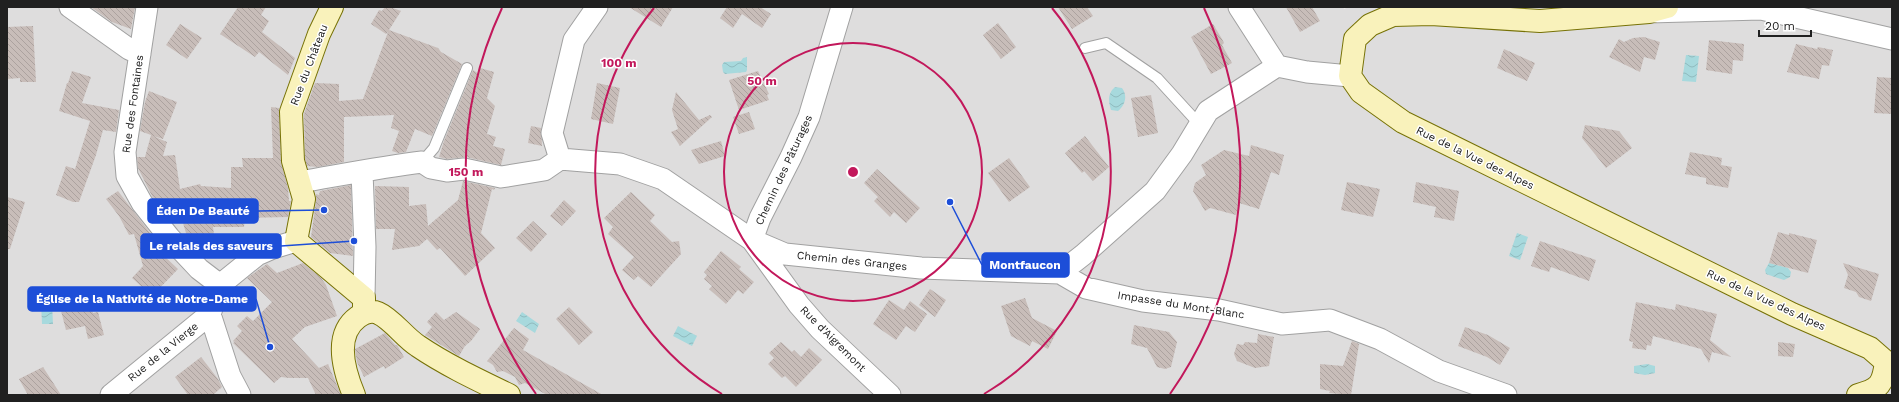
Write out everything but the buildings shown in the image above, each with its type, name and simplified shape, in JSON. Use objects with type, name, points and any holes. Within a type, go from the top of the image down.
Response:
[{"type":"street","points":[[70,7],[129,49],[140,54]]},
{"type":"street","name":"Rue des Fontaines","points":[[146,7],[125,152],[127,176],[142,203],[169,237],[199,269],[220,285]]},
{"type":"street","name":"Rue du Château","points":[[296,241],[302,220],[304,200],[293,161],[291,112],[319,34],[332,7]]},
{"type":"street","points":[[300,182],[362,172],[382,166],[422,162],[432,168],[447,171],[464,169],[501,178],[544,170],[560,159],[552,133],[574,40],[597,7]]},
{"type":"street","name":"Chemin des Pâturages","points":[[752,240],[760,218],[791,157],[809,116],[842,7]]},
{"type":"street","points":[[1239,7],[1277,66]]},
{"type":"street","points":[[1060,273],[1083,255],[1155,191],[1182,154],[1208,111],[1277,66],[1307,72],[1350,76],[1355,39],[1370,25],[1393,15],[1431,14],[1540,21],[1658,10],[1760,9],[1892,39]]},
{"type":"street","name":"Rue de la Vue des Alpes","points":[[1350,76],[1361,92],[1403,122],[1792,314],[1870,348],[1886,362],[1884,378],[1875,390]]},
{"type":"street","name":"Chemin des Granges","points":[[560,159],[620,164],[663,179],[752,240],[785,254],[913,268],[1060,273]]},
{"type":"street","points":[[354,395],[344,364],[343,342],[346,331],[351,322],[364,306],[365,247],[362,172]]},
{"type":"street","name":"Rue d'Aigremont","points":[[752,240],[799,305],[820,329],[890,395]]},
{"type":"street","points":[[240,395],[230,376],[210,314],[220,285],[257,255],[296,241],[370,312],[378,313],[390,321],[418,346],[508,395]]},
{"type":"street","name":"Impasse du Mont-Blanc","points":[[1060,273],[1086,288],[1143,301],[1219,310],[1282,324],[1330,320],[1380,339],[1439,371],[1506,395]]},
{"type":"street","name":"Rue de la Vierge","points":[[111,395],[210,314]]},
{"type":"lane","points":[[1085,48],[1106,43],[1158,78],[1200,125]]},
{"type":"lane","points":[[422,162],[434,148],[468,68]]},
{"type":"shaded area","points":[[7,7],[1343,7],[1344,9],[1349,7],[1892,7],[1892,395],[7,395]]},
{"type":"water","points":[[1686,55],[1699,56],[1696,82],[1682,81]]},
{"type":"water","points":[[747,57],[746,72],[725,74],[723,72],[722,65],[724,62],[741,61],[743,58]]},
{"type":"water","points":[[1115,87],[1122,88],[1125,94],[1124,103],[1118,111],[1111,110],[1109,103],[1109,97]]},
{"type":"water","points":[[1517,233],[1528,237],[1520,260],[1509,256]]},
{"type":"water","points":[[1769,263],[1788,268],[1791,272],[1790,277],[1784,280],[1766,274],[1765,270]]},
{"type":"water","points":[[41,303],[52,303],[53,324],[42,324]]},
{"type":"water","points":[[522,312],[539,324],[535,333],[516,321]]},
{"type":"water","points":[[678,326],[697,336],[692,346],[673,336]]},
{"type":"water","points":[[1647,364],[1655,366],[1655,373],[1645,375],[1634,373],[1634,366]]},
{"type":"place","name":"Montfaucon","points":[[950,202]]},
{"type":"place","name":"Éden De Beauté","points":[[324,210]]},
{"type":"place","name":"Le relais des saveurs","points":[[354,241]]},
{"type":"place","name":"Église de la Nativité de Notre-Dame","points":[[270,347]]}]
